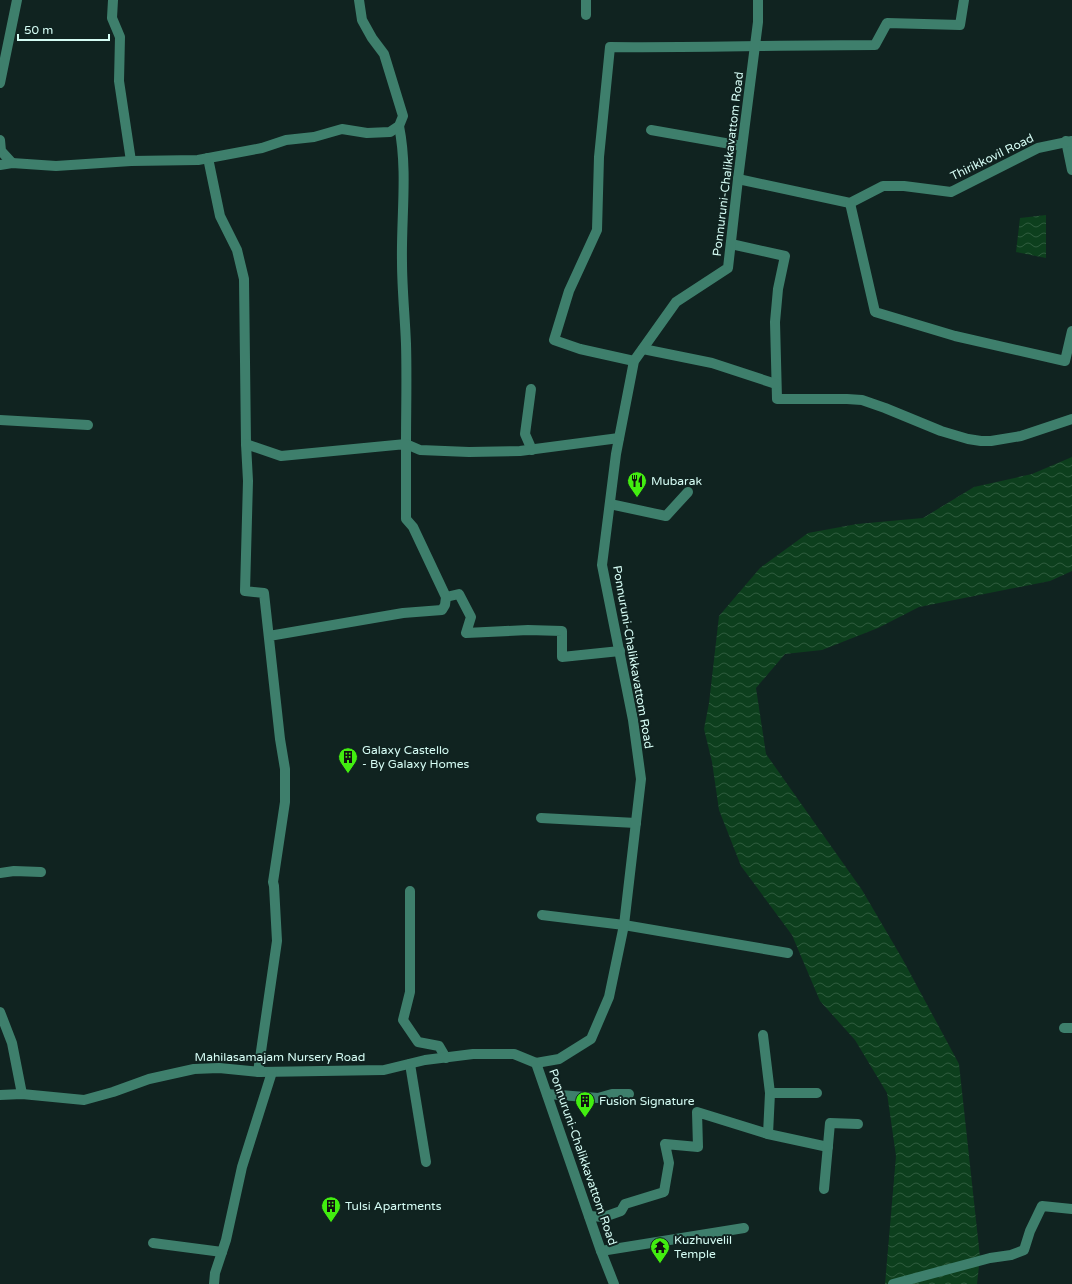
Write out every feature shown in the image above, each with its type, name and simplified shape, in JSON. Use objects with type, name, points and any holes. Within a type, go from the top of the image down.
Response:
[{"type":"street","points":[[0,83],[17,0]]},
{"type":"street","points":[[113,0],[112,18],[120,37],[119,81],[131,161]]},
{"type":"street","points":[[0,165],[12,162],[56,166],[131,161],[198,160],[262,148],[286,140],[314,137],[342,129],[367,132],[390,132],[399,126],[404,116],[384,54],[372,38],[362,20],[359,0]]},
{"type":"street","points":[[586,0],[586,15]]},
{"type":"street","name":"Ponnuruni-Chalikkavattom Road","points":[[612,1283],[536,1063],[559,1059],[591,1039],[609,997],[624,925],[641,779],[633,720],[602,565],[619,438],[634,361],[676,302],[728,268],[758,22],[758,0]]},
{"type":"street","points":[[634,361],[580,349],[554,340],[569,291],[597,230],[599,157],[610,47],[682,48],[875,45],[887,24],[960,25],[964,0]]},
{"type":"street","points":[[269,636],[403,613],[442,610],[445,605],[446,597],[413,527],[406,519],[406,346],[402,262],[404,169],[403,144],[399,126]]},
{"type":"street","points":[[651,130],[742,146]]},
{"type":"street","points":[[0,140],[0,151],[12,162]]},
{"type":"street","points":[[1069,141],[1072,170]]},
{"type":"street","name":"Thirikkovil Road","points":[[850,202],[883,186],[904,186],[951,192],[1038,148],[1069,141]]},
{"type":"street","points":[[208,158],[220,216],[237,250],[244,279],[246,444],[248,481],[245,592],[264,593],[280,739],[286,769],[285,795],[273,882],[277,941],[258,1072]]},
{"type":"street","points":[[738,179],[850,202],[875,312],[955,336],[1069,362],[1072,331]]},
{"type":"street","points":[[731,244],[785,256],[778,289],[774,336],[776,399],[862,400],[941,431],[974,440],[991,441],[1010,438],[1072,419]]},
{"type":"street","points":[[643,349],[712,363],[776,384]]},
{"type":"street","points":[[532,389],[525,434],[532,450]]},
{"type":"street","points":[[0,420],[88,425]]},
{"type":"street","points":[[246,444],[281,456],[406,444],[420,450],[532,450],[619,438]]},
{"type":"street","points":[[610,504],[666,516],[688,492]]},
{"type":"street","points":[[446,597],[459,594],[471,617],[466,633],[528,630],[562,631],[562,656],[620,651]]},
{"type":"street","points":[[541,818],[636,823]]},
{"type":"street","points":[[0,873],[14,871],[42,872]]},
{"type":"street","points":[[410,891],[410,992],[403,1020],[418,1042],[438,1046],[446,1058]]},
{"type":"street","points":[[542,915],[624,925],[788,952]]},
{"type":"street","points":[[0,1012],[12,1043],[22,1094]]},
{"type":"street","points":[[763,1035],[770,1093],[768,1134]]},
{"type":"street","name":"Mahilasamajam Nursery Road","points":[[0,1095],[22,1094],[84,1100],[113,1092],[149,1079],[194,1069],[219,1068],[258,1072],[384,1070],[410,1064],[474,1054],[514,1054],[536,1063]]},
{"type":"street","points":[[410,1064],[426,1162]]},
{"type":"street","points":[[214,1284],[215,1273],[226,1240],[242,1167],[272,1072]]},
{"type":"street","points":[[770,1093],[817,1093]]},
{"type":"street","points":[[547,1094],[598,1098],[612,1094],[629,1094]]},
{"type":"street","points":[[589,1216],[604,1217],[621,1211],[625,1204],[664,1192],[669,1163],[665,1144],[698,1147],[696,1112],[768,1134],[828,1147]]},
{"type":"street","points":[[824,1189],[830,1122],[858,1124]]},
{"type":"street","points":[[893,1284],[990,1258],[1011,1255],[1024,1250],[1030,1231],[1042,1206],[1072,1209]]},
{"type":"street","points":[[601,1251],[744,1228]]},
{"type":"street","points":[[153,1243],[222,1252]]},
{"type":"water","points":[[1046,215],[1046,258],[1016,252],[1020,218]]},
{"type":"water","points":[[1072,457],[1072,571],[1050,581],[919,607],[878,628],[822,650],[785,654],[756,688],[766,754],[862,890],[903,960],[959,1064],[980,1257],[977,1284],[885,1284],[896,1156],[887,1093],[855,1040],[820,1001],[792,935],[741,866],[719,810],[712,762],[704,729],[709,703],[719,616],[760,568],[808,533],[857,524],[923,518],[974,487],[1032,474]]},
{"type":"place","name":"Mubarak","points":[[637,498]]},
{"type":"place","name":"Galaxy Castello - By Galaxy Homes","points":[[348,774]]},
{"type":"place","name":"Fusion Signature","points":[[585,1118]]},
{"type":"place","name":"Tulsi Apartments","points":[[331,1223]]},
{"type":"place","name":"Kuzhuvelil Temple","points":[[660,1264]]}]
